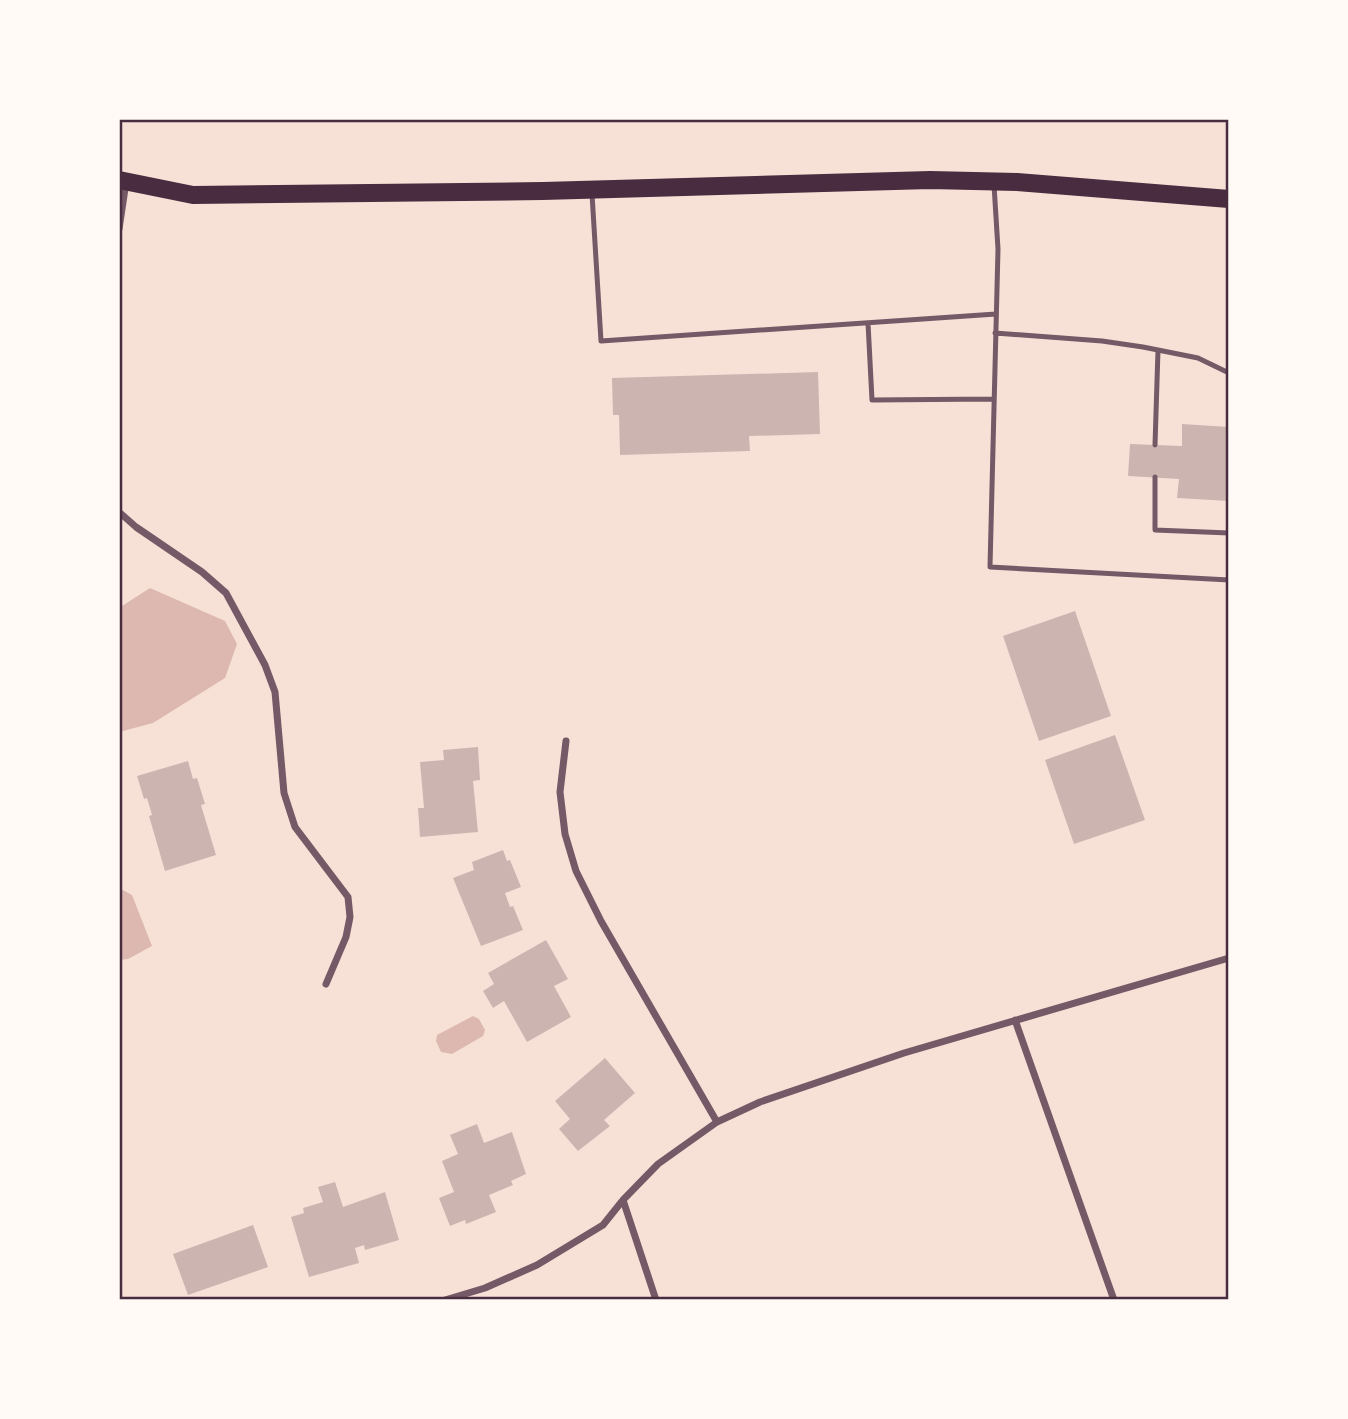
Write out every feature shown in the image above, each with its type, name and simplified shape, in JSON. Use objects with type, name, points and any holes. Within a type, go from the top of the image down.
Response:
[{"type":"main road","points":[[123,181],[192,195],[592,190],[930,180],[994,181],[1229,199]]},
{"type":"street","points":[[119,229],[123,181]]},
{"type":"street","points":[[119,512],[136,527],[202,572],[226,593],[265,665],[275,692],[284,793],[295,827],[348,897],[350,917],[345,937],[326,984]]},
{"type":"street","points":[[566,741],[560,792],[565,834],[576,871],[601,921],[716,1122]]},
{"type":"street","points":[[445,1300],[485,1288],[537,1265],[603,1226],[658,1164],[716,1122],[760,1102],[904,1053],[1229,958]]},
{"type":"street","points":[[1015,1020],[1114,1300]]},
{"type":"street","points":[[624,1200],[656,1300]]},
{"type":"lane","points":[[994,181],[998,249],[990,567],[1229,580]]},
{"type":"lane","points":[[592,190],[601,341],[996,314]]},
{"type":"lane","points":[[868,323],[872,400],[994,399]]},
{"type":"lane","points":[[995,333],[1102,341],[1158,349],[1198,358],[1229,373]]},
{"type":"lane","points":[[1155,445],[1158,349]]},
{"type":"lane","points":[[1155,477],[1155,530],[1229,533]]},
{"type":"shaded area","points":[[150,588],[225,621],[237,644],[225,678],[153,723],[119,732],[119,608]]},
{"type":"shaded area","points":[[119,888],[132,895],[152,946],[128,959],[119,960]]},
{"type":"shaded area","points":[[473,1016],[479,1019],[485,1030],[483,1036],[452,1054],[441,1052],[436,1041],[437,1035]]},
{"type":"building","points":[[818,372],[820,434],[749,436],[750,451],[620,455],[619,415],[613,415],[612,378]]},
{"type":"building","points":[[1182,424],[1229,427],[1229,501],[1177,498],[1179,479],[1128,476],[1130,444],[1182,446]]},
{"type":"building","points":[[1075,611],[1111,716],[1039,741],[1003,636]]},
{"type":"building","points":[[1115,735],[1145,820],[1074,844],[1045,760]]},
{"type":"building","points":[[478,747],[480,780],[473,781],[478,832],[420,837],[418,808],[424,808],[420,762],[444,760],[443,750]]},
{"type":"building","points":[[188,761],[193,779],[197,778],[205,804],[201,805],[216,855],[165,871],[149,816],[152,815],[147,798],[144,799],[137,776]]},
{"type":"building","points":[[503,850],[521,887],[505,893],[523,930],[481,946],[453,878],[474,870],[472,862]]},
{"type":"building","points":[[546,940],[568,979],[554,986],[571,1017],[527,1042],[504,1001],[493,1008],[483,991],[494,984],[488,973]]},
{"type":"building","points":[[605,1058],[635,1093],[604,1120],[610,1126],[578,1151],[559,1129],[570,1119],[555,1101]]},
{"type":"building","points":[[477,1124],[484,1143],[512,1132],[526,1174],[511,1181],[513,1185],[489,1195],[496,1212],[466,1224],[465,1220],[450,1226],[439,1198],[454,1192],[442,1161],[458,1154],[450,1135]]},
{"type":"building","points":[[335,1182],[343,1207],[385,1192],[399,1240],[365,1250],[364,1245],[355,1248],[359,1263],[309,1277],[291,1217],[304,1213],[303,1208],[323,1202],[318,1187]]},
{"type":"building","points":[[253,1225],[268,1267],[188,1295],[173,1254]]}]
